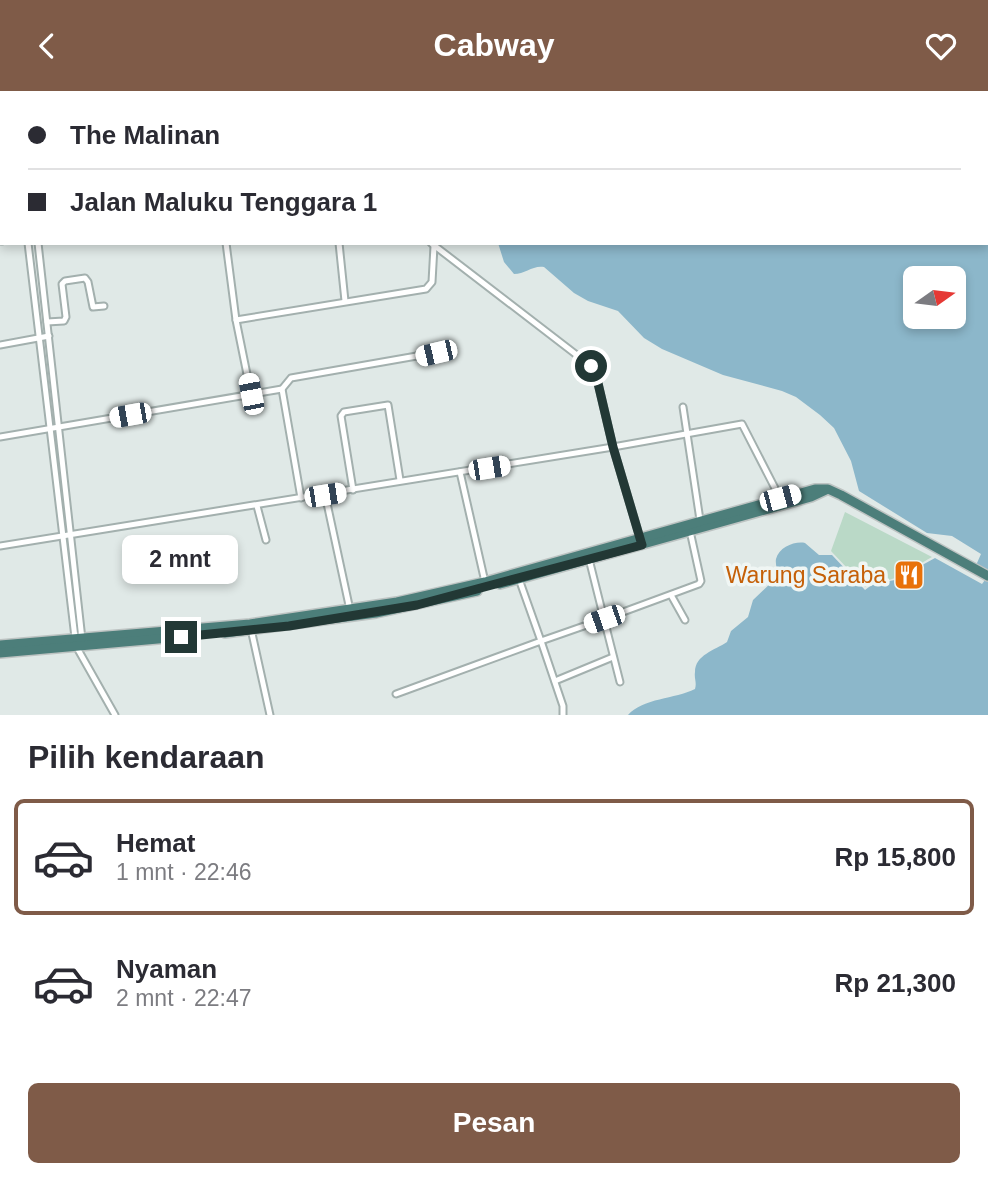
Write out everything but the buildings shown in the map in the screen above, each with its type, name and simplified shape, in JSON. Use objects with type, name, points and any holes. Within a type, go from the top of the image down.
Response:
[{"type":"highway","points":[[251,627],[429,596],[641,541],[690,531],[828,489]]},
{"type":"highway","points":[[0,653],[397,609],[459,596],[589,559],[700,520],[809,490],[828,489],[988,576]]},
{"type":"highway","points":[[0,645],[79,644]]},
{"type":"street","points":[[28,245],[50,429],[67,536]]},
{"type":"street","points":[[38,245],[79,644],[115,715]]},
{"type":"street","points":[[226,245],[236,320],[251,394]]},
{"type":"street","points":[[340,245],[345,301]]},
{"type":"street","points":[[236,320],[426,289],[432,282],[433,245]]},
{"type":"street","points":[[433,245],[591,366],[597,379],[613,447],[641,541]]},
{"type":"street","points":[[47,322],[64,321],[66,317],[62,284],[65,281],[85,278],[93,307],[103,306]]},
{"type":"street","points":[[0,345],[49,336]]},
{"type":"street","points":[[0,437],[282,389],[291,378],[451,350]]},
{"type":"street","points":[[282,389],[301,498]]},
{"type":"street","points":[[353,490],[341,416],[344,412],[388,405],[400,480]]},
{"type":"street","points":[[683,407],[700,520]]},
{"type":"street","points":[[0,546],[743,425],[780,498]]},
{"type":"street","points":[[460,472],[485,582]]},
{"type":"street","points":[[325,495],[351,610]]},
{"type":"street","points":[[257,506],[266,540]]},
{"type":"street","points":[[396,694],[701,583],[690,531]]},
{"type":"street","points":[[589,559],[620,682]]},
{"type":"street","points":[[519,579],[564,706],[563,715]]},
{"type":"street","points":[[671,595],[685,620]]},
{"type":"street","points":[[251,627],[270,715]]},
{"type":"street","points":[[555,681],[613,657]]},
{"type":"green space","points":[[845,512],[932,557],[897,577],[865,587],[831,551]]},
{"type":"water","points":[[499,245],[988,245],[988,715],[628,715],[642,705],[695,689],[698,661],[727,642],[731,631],[748,617],[753,600],[777,577],[776,559],[780,551],[788,546],[805,543],[819,555],[832,555],[865,590],[873,584],[895,580],[935,558],[982,584],[985,580],[973,572],[981,554],[952,536],[927,533],[859,491],[851,461],[834,428],[796,397],[723,375],[662,349],[644,338],[618,311],[588,301],[574,293],[544,267],[514,274],[504,262]]},
{"type":"place","name":"Warung Saraba","points":[[909,575]]},
{"type":"route","points":[[181,637],[289,626],[417,605],[459,596],[642,545],[613,447],[597,379],[591,366]]}]
